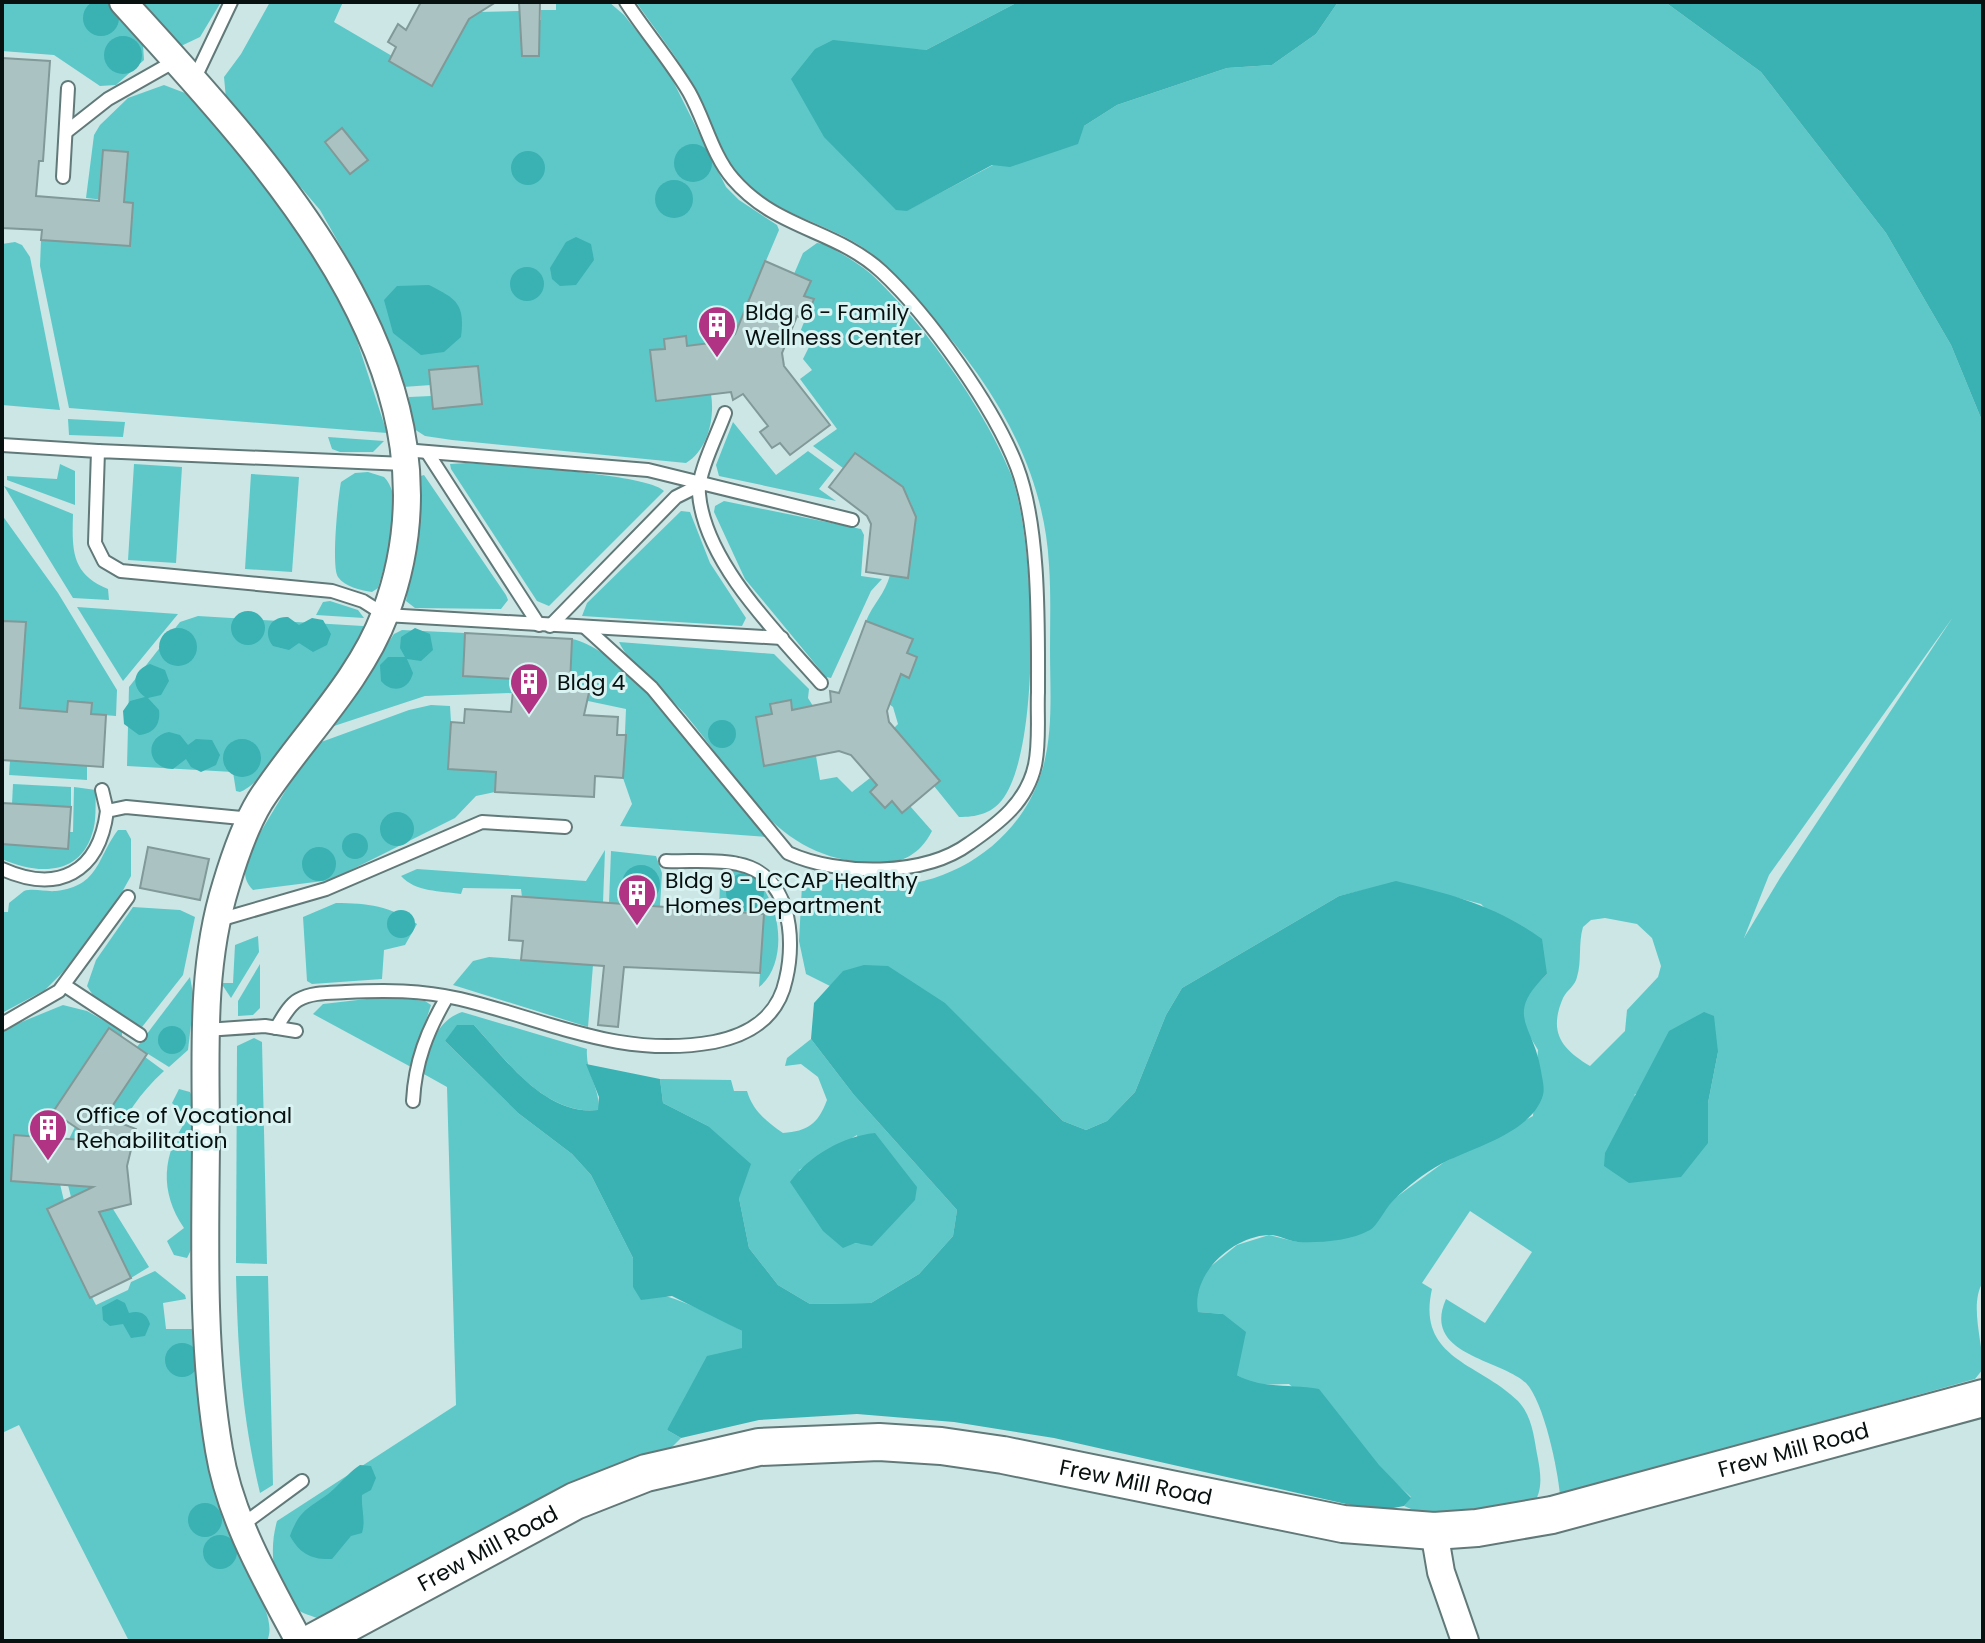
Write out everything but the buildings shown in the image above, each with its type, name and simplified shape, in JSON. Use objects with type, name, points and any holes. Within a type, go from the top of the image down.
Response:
[{"type":"street","points":[[123,2],[291,195],[322,241],[360,308],[412,456],[404,539],[385,615],[350,676],[258,805],[226,885],[207,978],[205,1290],[219,1452],[242,1525],[299,1641]]},
{"type":"street","name":"Frew Mill Road","points":[[315,1641],[575,1501],[646,1473],[759,1447],[879,1442],[941,1446],[1003,1455],[1343,1524],[1434,1531],[1477,1528],[1552,1515],[1983,1398]]},
{"type":"street","points":[[1434,1531],[1441,1572],[1465,1641]]},
{"type":"lane","points":[[193,82],[231,2]]},
{"type":"lane","points":[[586,628],[652,688],[788,853],[809,863],[857,869],[909,867],[964,848],[1009,815],[1035,766],[1038,655],[1026,500],[1017,467],[994,423],[973,384],[883,273],[833,240],[793,225],[759,205],[731,177],[691,95],[663,49],[626,2]]},
{"type":"lane","points":[[66,132],[108,99],[175,61]]},
{"type":"lane","points":[[63,177],[68,88]]},
{"type":"lane","points":[[725,413],[699,493],[716,546],[734,578],[821,683]]},
{"type":"lane","points":[[2,445],[98,451],[412,456],[648,470],[852,520]]},
{"type":"lane","points":[[98,451],[95,543],[104,561],[121,571],[332,591],[363,601],[385,615],[782,638]]},
{"type":"lane","points":[[412,456],[544,626]]},
{"type":"lane","points":[[544,626],[676,497],[700,485]]},
{"type":"lane","points":[[2,869],[37,881],[63,878],[82,868],[105,831],[107,811],[102,790]]},
{"type":"lane","points":[[107,811],[126,807],[252,819]]},
{"type":"lane","points":[[219,920],[326,889],[482,822],[565,827]]},
{"type":"lane","points":[[276,1028],[296,1000],[313,994],[408,990],[447,997],[573,1034],[627,1045],[679,1048],[742,1037],[767,1018],[786,981],[790,927],[782,896],[770,881],[740,864],[666,861]]},
{"type":"lane","points":[[2,1024],[34,1008],[64,985],[128,897]]},
{"type":"lane","points":[[64,985],[140,1035]]},
{"type":"lane","points":[[413,1101],[415,1069],[430,1025],[447,997]]},
{"type":"lane","points":[[206,1030],[276,1028],[296,1031]]},
{"type":"lane","points":[[242,1525],[302,1481]]},
{"type":"shaded area","points":[[101,0],[114,5],[119,18],[114,31],[101,36],[88,31],[83,18],[88,5]]},
{"type":"shaded area","points":[[2,2],[103,2],[143,45],[144,60],[116,85],[100,86],[54,55],[2,51]]},
{"type":"shaded area","points":[[136,2],[221,2],[200,37],[181,46]]},
{"type":"shaded area","points":[[270,2],[343,2],[334,22],[392,56],[389,61],[432,86],[469,19],[479,12],[519,11],[522,56],[539,55],[537,20],[541,20],[541,10],[556,10],[556,2],[609,2],[624,15],[667,69],[726,187],[739,200],[777,225],[779,230],[735,334],[726,341],[687,346],[686,336],[665,339],[665,349],[650,351],[656,401],[711,394],[712,413],[708,433],[694,457],[686,463],[452,440],[425,436],[411,427],[409,397],[431,396],[433,409],[482,404],[478,366],[430,370],[431,385],[403,387],[361,282],[320,210],[226,99],[224,77],[241,54]]},
{"type":"shaded area","points":[[636,2],[1018,2],[926,50],[888,49],[906,211],[993,165],[1084,126],[1117,105],[1227,68],[1272,65],[1316,34],[1338,2],[1665,2],[1761,72],[1886,233],[1951,345],[1983,423],[1983,1282],[1977,1312],[1983,1369],[1975,1379],[1560,1495],[1553,1454],[1533,1392],[1514,1375],[1467,1353],[1444,1332],[1441,1318],[1446,1299],[1485,1323],[1532,1252],[1470,1211],[1422,1283],[1432,1289],[1430,1312],[1433,1331],[1455,1357],[1503,1388],[1523,1407],[1534,1436],[1540,1489],[1532,1505],[1450,1515],[1418,1511],[1404,1506],[1411,1497],[1289,1384],[1253,1385],[1237,1375],[1223,1314],[1197,1312],[1195,1299],[1205,1271],[1237,1245],[1269,1235],[1297,1242],[1380,1215],[1395,1198],[1443,1163],[1533,1116],[1538,1050],[1524,1027],[1522,1006],[1529,991],[1547,974],[1481,904],[1397,882],[1339,896],[1182,988],[1166,1015],[1135,1092],[1107,1121],[1086,1130],[1063,1121],[1044,1102],[844,971],[830,986],[806,974],[799,941],[802,885],[813,877],[886,886],[936,878],[959,868],[1000,839],[1030,800],[1044,762],[1050,714],[1050,586],[1045,529],[1025,460],[993,397],[973,367],[877,258],[844,237],[774,204],[742,180],[718,144],[688,77]],"holes":[[[1953,617],[1780,878],[1744,938],[1769,875]],[[1605,918],[1637,924],[1652,938],[1661,966],[1658,977],[1627,1010],[1625,1031],[1590,1066],[1565,1046],[1560,1039],[1557,1021],[1563,998],[1577,977],[1583,927],[1591,920]],[[1718,1052],[1708,1103],[1708,1143],[1634,1095]]]},
{"type":"shaded area","points":[[1018,2],[1338,2],[1316,34],[1272,65],[1227,68],[1117,105],[1084,126],[1078,144],[1010,167],[992,165],[907,211],[896,210],[824,137],[791,79],[815,49],[833,40],[926,50]]},
{"type":"shaded area","points":[[1665,2],[1983,2],[1983,423],[1951,345],[1886,233],[1761,72]]},
{"type":"shaded area","points":[[123,36],[136,42],[142,55],[136,68],[123,74],[110,68],[104,55],[110,42]]},
{"type":"shaded area","points":[[164,85],[185,93],[310,242],[350,319],[387,433],[69,408],[40,266],[41,240],[130,245],[133,203],[86,198],[94,135],[128,98]],"holes":[[[103,150],[128,152],[124,199],[100,197]]]},
{"type":"shaded area","points":[[693,144],[706,150],[712,163],[706,176],[693,182],[680,176],[674,163],[680,150]]},
{"type":"shaded area","points":[[528,151],[540,156],[545,168],[540,180],[528,185],[516,180],[511,168],[516,156]]},
{"type":"shaded area","points":[[674,180],[687,186],[693,199],[687,212],[674,218],[661,212],[655,199],[661,186]]},
{"type":"shaded area","points":[[576,237],[591,244],[594,260],[576,285],[560,286],[552,279],[550,268],[566,242]]},
{"type":"shaded area","points":[[15,242],[22,245],[30,257],[60,410],[2,405],[2,244]]},
{"type":"shaded area","points":[[817,243],[825,244],[866,270],[891,293],[931,340],[999,447],[1019,501],[1025,542],[1031,639],[1024,735],[1015,773],[1002,800],[983,814],[959,817],[934,786],[940,781],[894,728],[898,724],[893,707],[889,704],[901,674],[909,677],[917,658],[907,653],[913,639],[866,621],[890,575],[908,577],[914,515],[904,492],[855,453],[843,468],[813,446],[837,429],[800,379],[812,370],[803,359],[812,341],[798,337],[813,300],[804,296],[810,281],[794,274],[803,253]]},
{"type":"shaded area","points":[[527,267],[539,272],[544,284],[539,296],[527,301],[515,296],[510,284],[515,272]]},
{"type":"shaded area","points":[[429,285],[457,304],[462,317],[461,337],[444,352],[421,355],[393,333],[384,300],[397,286]]},
{"type":"shaded area","points":[[68,419],[125,422],[123,437],[69,435]]},
{"type":"shaded area","points":[[733,422],[776,475],[808,451],[834,470],[819,489],[836,501],[719,476],[716,465]]},
{"type":"shaded area","points":[[328,437],[384,441],[373,452],[340,452],[332,449]]},
{"type":"shaded area","points":[[60,464],[75,471],[75,505],[7,480],[7,476],[57,479]]},
{"type":"shaded area","points":[[134,464],[182,467],[176,563],[128,560]]},
{"type":"shaded area","points":[[450,464],[602,475],[630,479],[664,491],[549,606],[537,601],[451,469]]},
{"type":"shaded area","points":[[368,472],[384,477],[391,487],[394,500],[393,531],[378,588],[372,592],[353,588],[341,580],[335,560],[341,482],[355,473]]},
{"type":"shaded area","points":[[251,474],[299,477],[292,572],[245,569]]},
{"type":"shaded area","points":[[424,475],[506,595],[508,600],[501,609],[415,608],[406,601],[417,532],[417,477]]},
{"type":"shaded area","points":[[4,486],[73,514],[76,559],[87,576],[108,589],[109,600],[73,598]]},
{"type":"shaded area","points":[[724,501],[861,529],[864,535],[861,576],[882,579],[871,591],[831,678],[826,677],[745,579],[714,512],[715,506]]},
{"type":"shaded area","points":[[681,511],[690,512],[710,563],[746,618],[742,626],[582,616],[587,603]]},
{"type":"shaded area","points":[[2,515],[58,593],[117,690],[116,716],[91,714],[68,701],[67,712],[26,709],[9,728],[20,705],[26,623],[2,621]]},
{"type":"shaded area","points":[[330,601],[358,610],[364,618],[316,615],[323,602]]},
{"type":"shaded area","points":[[77,607],[178,614],[123,681]]},
{"type":"shaded area","points":[[248,611],[260,616],[265,628],[260,640],[248,645],[236,640],[231,628],[236,616]]},
{"type":"shaded area","points":[[198,616],[363,626],[365,630],[288,745],[270,767],[240,792],[236,791],[233,772],[127,766],[129,687],[180,622]]},
{"type":"shaded area","points":[[288,617],[299,625],[312,618],[323,620],[331,634],[327,645],[313,652],[299,643],[289,650],[273,646],[268,635],[272,622]]},
{"type":"shaded area","points":[[178,628],[191,634],[197,647],[191,660],[178,666],[165,660],[159,647],[165,634]]},
{"type":"shaded area","points":[[415,628],[430,634],[433,650],[421,661],[407,659],[413,673],[411,679],[400,688],[390,688],[381,681],[380,665],[388,657],[405,657],[400,648],[401,637]]},
{"type":"shaded area","points":[[402,630],[465,633],[463,676],[513,679],[513,693],[425,696],[331,727],[394,634]]},
{"type":"shaded area","points":[[572,639],[596,649],[649,694],[704,756],[766,837],[620,826],[632,804],[623,778],[626,709],[569,697]]},
{"type":"shaded area","points":[[619,642],[774,654],[809,689],[808,698],[813,706],[792,710],[790,700],[771,703],[772,714],[756,717],[764,765],[816,756],[820,780],[837,777],[852,792],[870,778],[877,785],[870,792],[892,801],[902,813],[910,806],[932,831],[927,840],[908,857],[892,862],[873,863],[839,858],[809,848],[763,812],[685,714],[640,669]]},
{"type":"shaded area","points":[[150,664],[165,670],[169,681],[161,695],[148,698],[159,710],[157,724],[152,731],[139,735],[124,724],[123,711],[130,701],[145,697],[137,688],[136,679],[140,670]]},
{"type":"shaded area","points":[[431,705],[450,706],[451,722],[496,772],[495,792],[476,796],[455,818],[331,880],[253,890],[245,877],[249,851],[313,745]]},
{"type":"shaded area","points":[[722,720],[732,724],[736,734],[732,744],[722,748],[712,744],[708,734],[712,724]]},
{"type":"shaded area","points":[[169,732],[180,735],[188,745],[196,739],[212,740],[220,755],[216,765],[201,772],[191,767],[186,759],[173,769],[158,764],[153,759],[152,746],[161,735]]},
{"type":"shaded area","points":[[242,739],[255,745],[261,758],[255,771],[242,777],[229,771],[223,758],[229,745]]},
{"type":"shaded area","points":[[10,761],[87,766],[87,780],[9,775]]},
{"type":"shaded area","points":[[13,784],[71,787],[71,807],[12,804]]},
{"type":"shaded area","points":[[74,787],[96,790],[94,829],[86,848],[77,858],[67,865],[42,869],[2,859],[2,844],[68,849],[69,832],[73,832]]},
{"type":"shaded area","points":[[397,812],[409,817],[414,829],[409,841],[397,846],[385,841],[380,829],[385,817]]},
{"type":"shaded area","points":[[118,830],[126,830],[131,839],[131,876],[117,901],[63,972],[45,990],[2,1013],[2,912],[8,912],[9,903],[24,891],[56,891],[81,883],[96,869]]},
{"type":"shaded area","points":[[355,833],[365,836],[368,846],[365,856],[355,859],[345,856],[342,846],[345,836]]},
{"type":"shaded area","points":[[319,847],[331,852],[336,864],[331,876],[319,881],[307,876],[302,864],[307,852]]},
{"type":"shaded area","points":[[605,850],[603,903],[522,897],[521,889],[463,888],[461,894],[437,891],[413,885],[401,876],[417,869],[586,881]]},
{"type":"shaded area","points":[[611,851],[656,856],[662,873],[660,906],[609,903]]},
{"type":"shaded area","points":[[641,865],[654,871],[660,884],[654,897],[641,903],[628,897],[622,884],[628,871]]},
{"type":"shaded area","points":[[734,868],[749,875],[762,887],[771,902],[776,921],[776,958],[770,975],[759,987],[764,914],[719,911],[720,879],[724,872]]},
{"type":"shaded area","points":[[745,873],[758,879],[764,892],[758,905],[745,911],[732,905],[726,892],[732,879]]},
{"type":"shaded area","points":[[1396,881],[1454,896],[1490,910],[1542,939],[1547,974],[1534,988],[1524,1011],[1544,1089],[1537,1108],[1516,1128],[1424,1174],[1392,1202],[1373,1228],[1362,1234],[1307,1242],[1268,1235],[1240,1243],[1216,1260],[1207,1272],[1197,1298],[1198,1312],[1223,1314],[1246,1332],[1237,1375],[1266,1384],[1319,1389],[1379,1465],[1411,1498],[1404,1506],[1377,1511],[1054,1438],[954,1422],[857,1414],[759,1420],[681,1438],[667,1430],[707,1356],[742,1348],[742,1331],[672,1296],[641,1300],[633,1287],[633,1258],[591,1175],[572,1154],[518,1113],[445,1041],[457,1025],[474,1025],[528,1083],[561,1104],[579,1110],[598,1110],[599,1097],[586,1064],[660,1079],[663,1103],[708,1126],[751,1164],[739,1198],[749,1248],[778,1285],[810,1304],[871,1303],[919,1274],[953,1236],[957,1210],[854,1095],[811,1039],[814,1003],[843,971],[864,965],[888,966],[945,1003],[1063,1121],[1086,1130],[1107,1121],[1135,1092],[1166,1015],[1182,988],[1339,896]]},
{"type":"shaded area","points":[[336,903],[378,907],[417,924],[405,945],[384,950],[382,979],[312,984],[307,981],[303,917]]},
{"type":"shaded area","points":[[133,907],[180,910],[195,917],[183,975],[142,1027],[96,1000],[87,986],[96,960]]},
{"type":"shaded area","points":[[401,910],[411,914],[415,924],[411,934],[401,938],[391,934],[387,924],[391,914]]},
{"type":"shaded area","points":[[258,936],[259,952],[231,998],[221,983],[233,983],[235,945]]},
{"type":"shaded area","points":[[489,957],[593,965],[588,1027],[453,985],[473,961]]},
{"type":"shaded area","points":[[260,964],[260,1008],[253,1015],[238,1016],[238,1001]]},
{"type":"shaded area","points":[[190,977],[194,999],[188,1050],[169,1067],[137,1047]]},
{"type":"shaded area","points":[[384,997],[425,1001],[431,1005],[411,1067],[313,1014],[323,1004]]},
{"type":"shaded area","points":[[63,1005],[87,1011],[122,1031],[122,1037],[110,1029],[62,1131],[63,1139],[14,1135],[11,1180],[60,1184],[64,1201],[47,1210],[96,1305],[128,1290],[131,1282],[155,1271],[185,1295],[186,1299],[163,1303],[166,1329],[193,1329],[198,1391],[213,1475],[242,1561],[266,1612],[269,1622],[267,1641],[129,1641],[19,1425],[2,1433],[2,1030]]},
{"type":"shaded area","points":[[462,1012],[587,1049],[599,1110],[579,1110],[544,1095],[514,1069],[474,1025],[445,1041],[518,1113],[572,1154],[591,1175],[633,1258],[633,1287],[676,1299],[729,1323],[742,1331],[742,1348],[667,1430],[681,1438],[672,1447],[627,1461],[529,1504],[320,1619],[299,1611],[288,1600],[277,1579],[273,1544],[277,1521],[456,1405],[447,1087],[422,1073],[440,1029],[445,1022]]},
{"type":"shaded area","points":[[1704,1012],[1714,1016],[1718,1052],[1708,1103],[1708,1143],[1681,1177],[1629,1183],[1604,1166],[1605,1153],[1669,1031]]},
{"type":"shaded area","points":[[172,1026],[182,1030],[186,1040],[182,1050],[172,1054],[162,1050],[158,1040],[162,1030]]},
{"type":"shaded area","points":[[254,1038],[262,1042],[267,1264],[236,1263],[237,1046]]},
{"type":"shaded area","points":[[811,1039],[854,1095],[957,1210],[953,1236],[919,1274],[871,1303],[810,1304],[778,1285],[749,1248],[739,1198],[708,1126],[663,1103],[660,1079],[731,1080],[734,1091],[747,1091],[757,1110],[777,1129],[783,1133],[799,1130],[816,1120],[827,1100],[818,1077],[801,1064],[785,1066],[787,1058]],"holes":[[[857,1135],[873,1245],[854,1243],[799,1170]]]},
{"type":"shaded area","points":[[145,1057],[164,1071],[133,1106],[113,1147],[69,1139],[75,1127],[92,1137]]},
{"type":"shaded area","points":[[179,1089],[190,1092],[193,1098],[192,1248],[187,1258],[174,1255],[167,1241],[184,1228],[170,1200],[167,1186],[173,1145],[188,1118],[172,1103]]},
{"type":"shaded area","points":[[875,1133],[917,1187],[915,1200],[872,1246],[855,1243],[843,1248],[823,1231],[790,1182],[807,1164],[828,1149],[851,1138]]},
{"type":"shaded area","points":[[107,1184],[113,1209],[149,1267],[131,1278],[88,1190],[71,1197],[68,1185]]},
{"type":"shaded area","points":[[236,1276],[268,1276],[273,1485],[260,1493],[242,1385]]},
{"type":"shaded area","points":[[117,1299],[125,1303],[129,1313],[139,1312],[147,1317],[150,1324],[145,1336],[131,1338],[123,1324],[110,1326],[103,1320],[102,1307]]},
{"type":"shaded area","points":[[182,1343],[194,1348],[199,1360],[194,1372],[182,1377],[170,1372],[165,1360],[170,1348]]},
{"type":"shaded area","points":[[360,1465],[371,1466],[376,1478],[371,1490],[362,1495],[362,1533],[351,1536],[332,1559],[307,1555],[290,1536],[294,1526],[304,1512]]},
{"type":"shaded area","points":[[205,1503],[217,1508],[222,1520],[217,1532],[205,1537],[193,1532],[188,1520],[193,1508]]},
{"type":"shaded area","points":[[220,1535],[232,1540],[237,1552],[232,1564],[220,1569],[208,1564],[203,1552],[208,1540]]},
{"type":"place","name":"Bldg 6 - Family Wellness Center","points":[[717,359]]},
{"type":"place","name":"Bldg 4","points":[[529,716]]},
{"type":"place","name":"Bldg 9 - LCCAP Healthy Homes Department","points":[[637,927]]},
{"type":"place","name":"Office of Vocational Rehabilitation","points":[[48,1162]]}]
